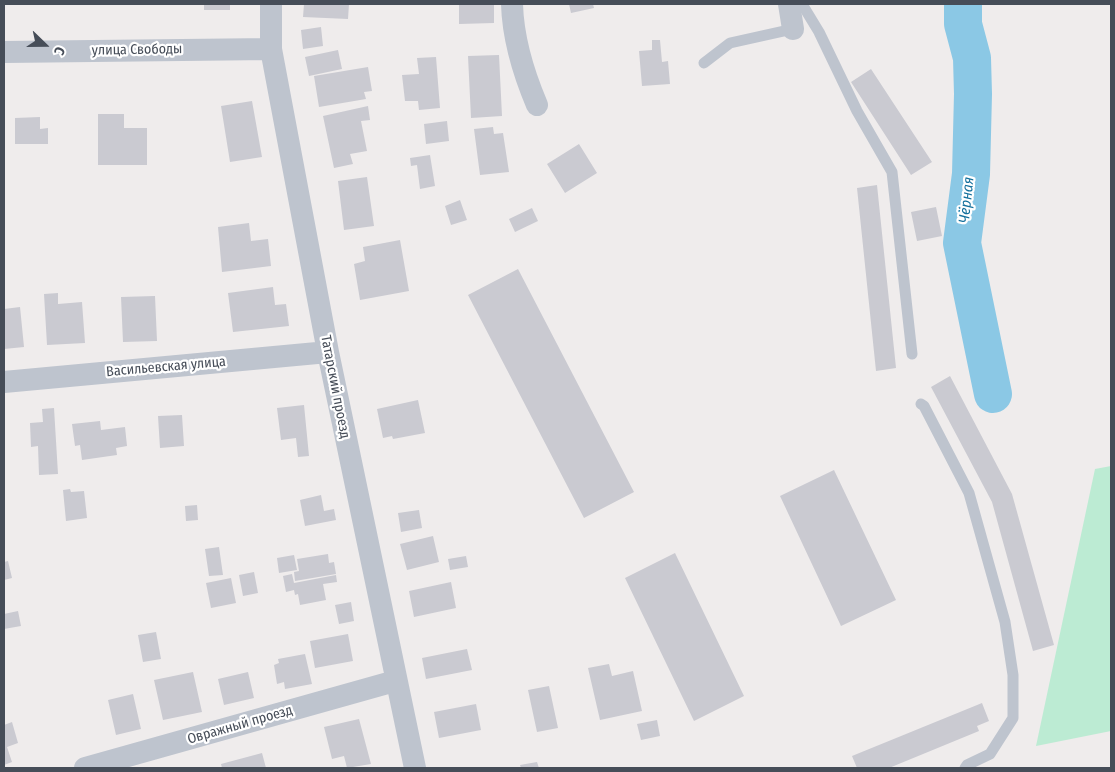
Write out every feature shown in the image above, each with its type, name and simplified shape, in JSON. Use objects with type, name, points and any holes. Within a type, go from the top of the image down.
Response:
[{"type":"street","name":"Татарский проезд","points":[[271,4],[271,49],[328,352],[395,681],[415,768]]},
{"type":"street","points":[[512,4],[512,20],[523,73],[537,105]]},
{"type":"street","points":[[789,4],[793,29]]},
{"type":"street","name":"улица Свободы","points":[[4,52],[271,49]]},
{"type":"street","name":"Васильевская улица","points":[[4,382],[328,352]]},
{"type":"street","name":"Овражный проезд","points":[[85,768],[395,681]]},
{"type":"lane","points":[[802,4],[819,32],[857,112],[892,172],[912,354]]},
{"type":"lane","points":[[704,63],[730,43],[793,29]]},
{"type":"lane","points":[[921,404],[924,406],[969,493],[1005,622],[1013,675],[1013,718],[990,754],[967,765],[965,768]]},
{"type":"green space","points":[[1111,466],[1111,731],[1036,746],[1095,469]]},
{"type":"building","points":[[204,4],[230,4],[230,10],[204,10]]},
{"type":"building","points":[[304,4],[349,4],[348,19],[303,17]]},
{"type":"building","points":[[459,4],[494,4],[494,23],[459,24]]},
{"type":"building","points":[[569,4],[593,4],[594,8],[571,13]]},
{"type":"building","points":[[321,27],[323,46],[303,49],[301,30]]},
{"type":"building","points":[[652,40],[660,40],[662,62],[668,61],[670,84],[642,86],[639,51],[652,50]]},
{"type":"building","points":[[338,50],[342,69],[309,76],[305,57]]},
{"type":"building","points":[[499,55],[502,116],[471,118],[468,56]]},
{"type":"building","points":[[436,57],[440,108],[419,110],[418,101],[405,101],[402,75],[419,74],[417,58]]},
{"type":"building","points":[[368,67],[372,91],[364,92],[366,99],[319,107],[314,76]]},
{"type":"building","points":[[871,69],[932,162],[911,175],[851,82]]},
{"type":"building","points":[[252,101],[262,157],[230,162],[221,106]]},
{"type":"building","points":[[368,106],[370,120],[361,121],[367,151],[350,154],[353,164],[334,168],[323,116]]},
{"type":"building","points":[[98,114],[124,114],[124,128],[147,128],[147,165],[98,165]]},
{"type":"building","points":[[40,117],[40,129],[48,128],[48,144],[15,144],[15,118]]},
{"type":"building","points":[[447,121],[449,141],[426,144],[424,124]]},
{"type":"building","points":[[493,127],[494,134],[503,133],[509,172],[480,175],[474,129]]},
{"type":"building","points":[[579,144],[597,173],[565,193],[547,164]]},
{"type":"building","points":[[430,155],[435,186],[420,189],[417,165],[411,166],[410,158]]},
{"type":"building","points":[[367,177],[374,226],[344,230],[338,181]]},
{"type":"building","points":[[877,185],[896,368],[876,371],[857,188]]},
{"type":"building","points":[[460,200],[467,220],[451,225],[445,206]]},
{"type":"building","points":[[936,207],[942,236],[917,241],[911,212]]},
{"type":"building","points":[[532,208],[538,221],[515,232],[509,219]]},
{"type":"building","points":[[249,223],[251,241],[268,239],[271,266],[222,272],[218,227]]},
{"type":"building","points":[[400,240],[409,291],[360,300],[354,264],[365,261],[363,247]]},
{"type":"building","points":[[518,269],[634,492],[584,518],[468,295]]},
{"type":"building","points":[[273,287],[275,305],[286,304],[289,326],[233,332],[228,293]]},
{"type":"building","points":[[58,293],[58,304],[82,302],[85,343],[47,345],[44,294]]},
{"type":"building","points":[[155,296],[157,341],[123,342],[121,297]]},
{"type":"building","points":[[20,307],[24,347],[4,349],[4,309]]},
{"type":"building","points":[[950,376],[1012,494],[1054,645],[1033,651],[992,502],[931,387]]},
{"type":"building","points":[[418,400],[425,433],[393,439],[392,436],[383,438],[377,409]]},
{"type":"building","points":[[304,405],[309,456],[298,457],[296,438],[281,440],[277,408]]},
{"type":"building","points":[[54,408],[58,474],[39,475],[38,446],[31,447],[30,423],[43,422],[42,409]]},
{"type":"building","points":[[182,415],[184,446],[160,448],[158,416]]},
{"type":"building","points":[[100,421],[101,430],[125,427],[127,446],[116,448],[117,455],[82,460],[80,445],[75,446],[72,424]]},
{"type":"building","points":[[834,470],[896,600],[841,626],[780,496]]},
{"type":"building","points":[[70,489],[71,492],[84,491],[87,518],[66,521],[63,490]]},
{"type":"building","points":[[321,495],[324,511],[334,509],[336,520],[305,526],[300,500]]},
{"type":"building","points":[[197,505],[198,520],[186,521],[185,506]]},
{"type":"building","points":[[419,510],[422,528],[401,532],[398,513]]},
{"type":"building","points":[[433,536],[439,562],[407,570],[400,544]]},
{"type":"building","points":[[219,547],[223,575],[209,576],[205,549]]},
{"type":"building","points":[[675,553],[744,696],[694,721],[625,578]]},
{"type":"building","points":[[328,554],[329,563],[334,562],[336,574],[295,581],[294,572],[299,571],[297,559]]},
{"type":"building","points":[[294,555],[297,570],[279,573],[277,558]]},
{"type":"building","points":[[466,556],[468,567],[450,570],[448,559]]},
{"type":"building","points":[[8,561],[12,578],[4,580],[4,562]]},
{"type":"building","points":[[254,572],[258,593],[243,596],[239,575]]},
{"type":"building","points":[[292,574],[294,583],[336,575],[337,582],[323,584],[326,600],[300,605],[298,594],[295,595],[294,590],[286,592],[283,576]]},
{"type":"building","points":[[231,578],[236,603],[211,608],[206,583]]},
{"type":"building","points":[[451,582],[456,608],[414,617],[409,591]]},
{"type":"building","points":[[351,602],[354,621],[339,624],[335,605]]},
{"type":"building","points":[[18,611],[21,626],[4,629],[4,614]]},
{"type":"building","points":[[156,632],[161,659],[143,662],[138,635]]},
{"type":"building","points":[[348,634],[353,661],[315,668],[310,641]]},
{"type":"building","points":[[467,649],[472,670],[426,679],[422,658]]},
{"type":"building","points":[[305,654],[312,684],[285,689],[284,682],[277,684],[274,665],[279,663],[278,659]]},
{"type":"building","points":[[609,664],[612,676],[633,671],[642,711],[600,720],[588,668]]},
{"type":"building","points":[[193,672],[202,712],[163,720],[154,680]]},
{"type":"building","points":[[248,672],[254,698],[224,705],[218,679]]},
{"type":"building","points":[[549,686],[558,728],[537,732],[528,690]]},
{"type":"building","points":[[133,694],[141,729],[116,735],[108,700]]},
{"type":"building","points":[[982,703],[989,721],[977,726],[979,731],[889,768],[857,768],[852,756]]},
{"type":"building","points":[[476,704],[481,730],[439,738],[434,712]]},
{"type":"building","points":[[359,719],[371,764],[347,768],[344,756],[332,759],[324,727]]},
{"type":"building","points":[[657,720],[660,736],[641,740],[637,724]]},
{"type":"building","points":[[12,722],[18,743],[7,747],[12,762],[4,765],[4,725]]},
{"type":"building","points":[[262,753],[266,768],[222,768],[221,764]]},
{"type":"building","points":[[537,762],[539,768],[521,768],[520,765]]},
{"type":"waterway","name":"Чёрная","points":[[963,4],[963,24],[972,58],[973,94],[971,174],[962,243],[993,394]]}]
